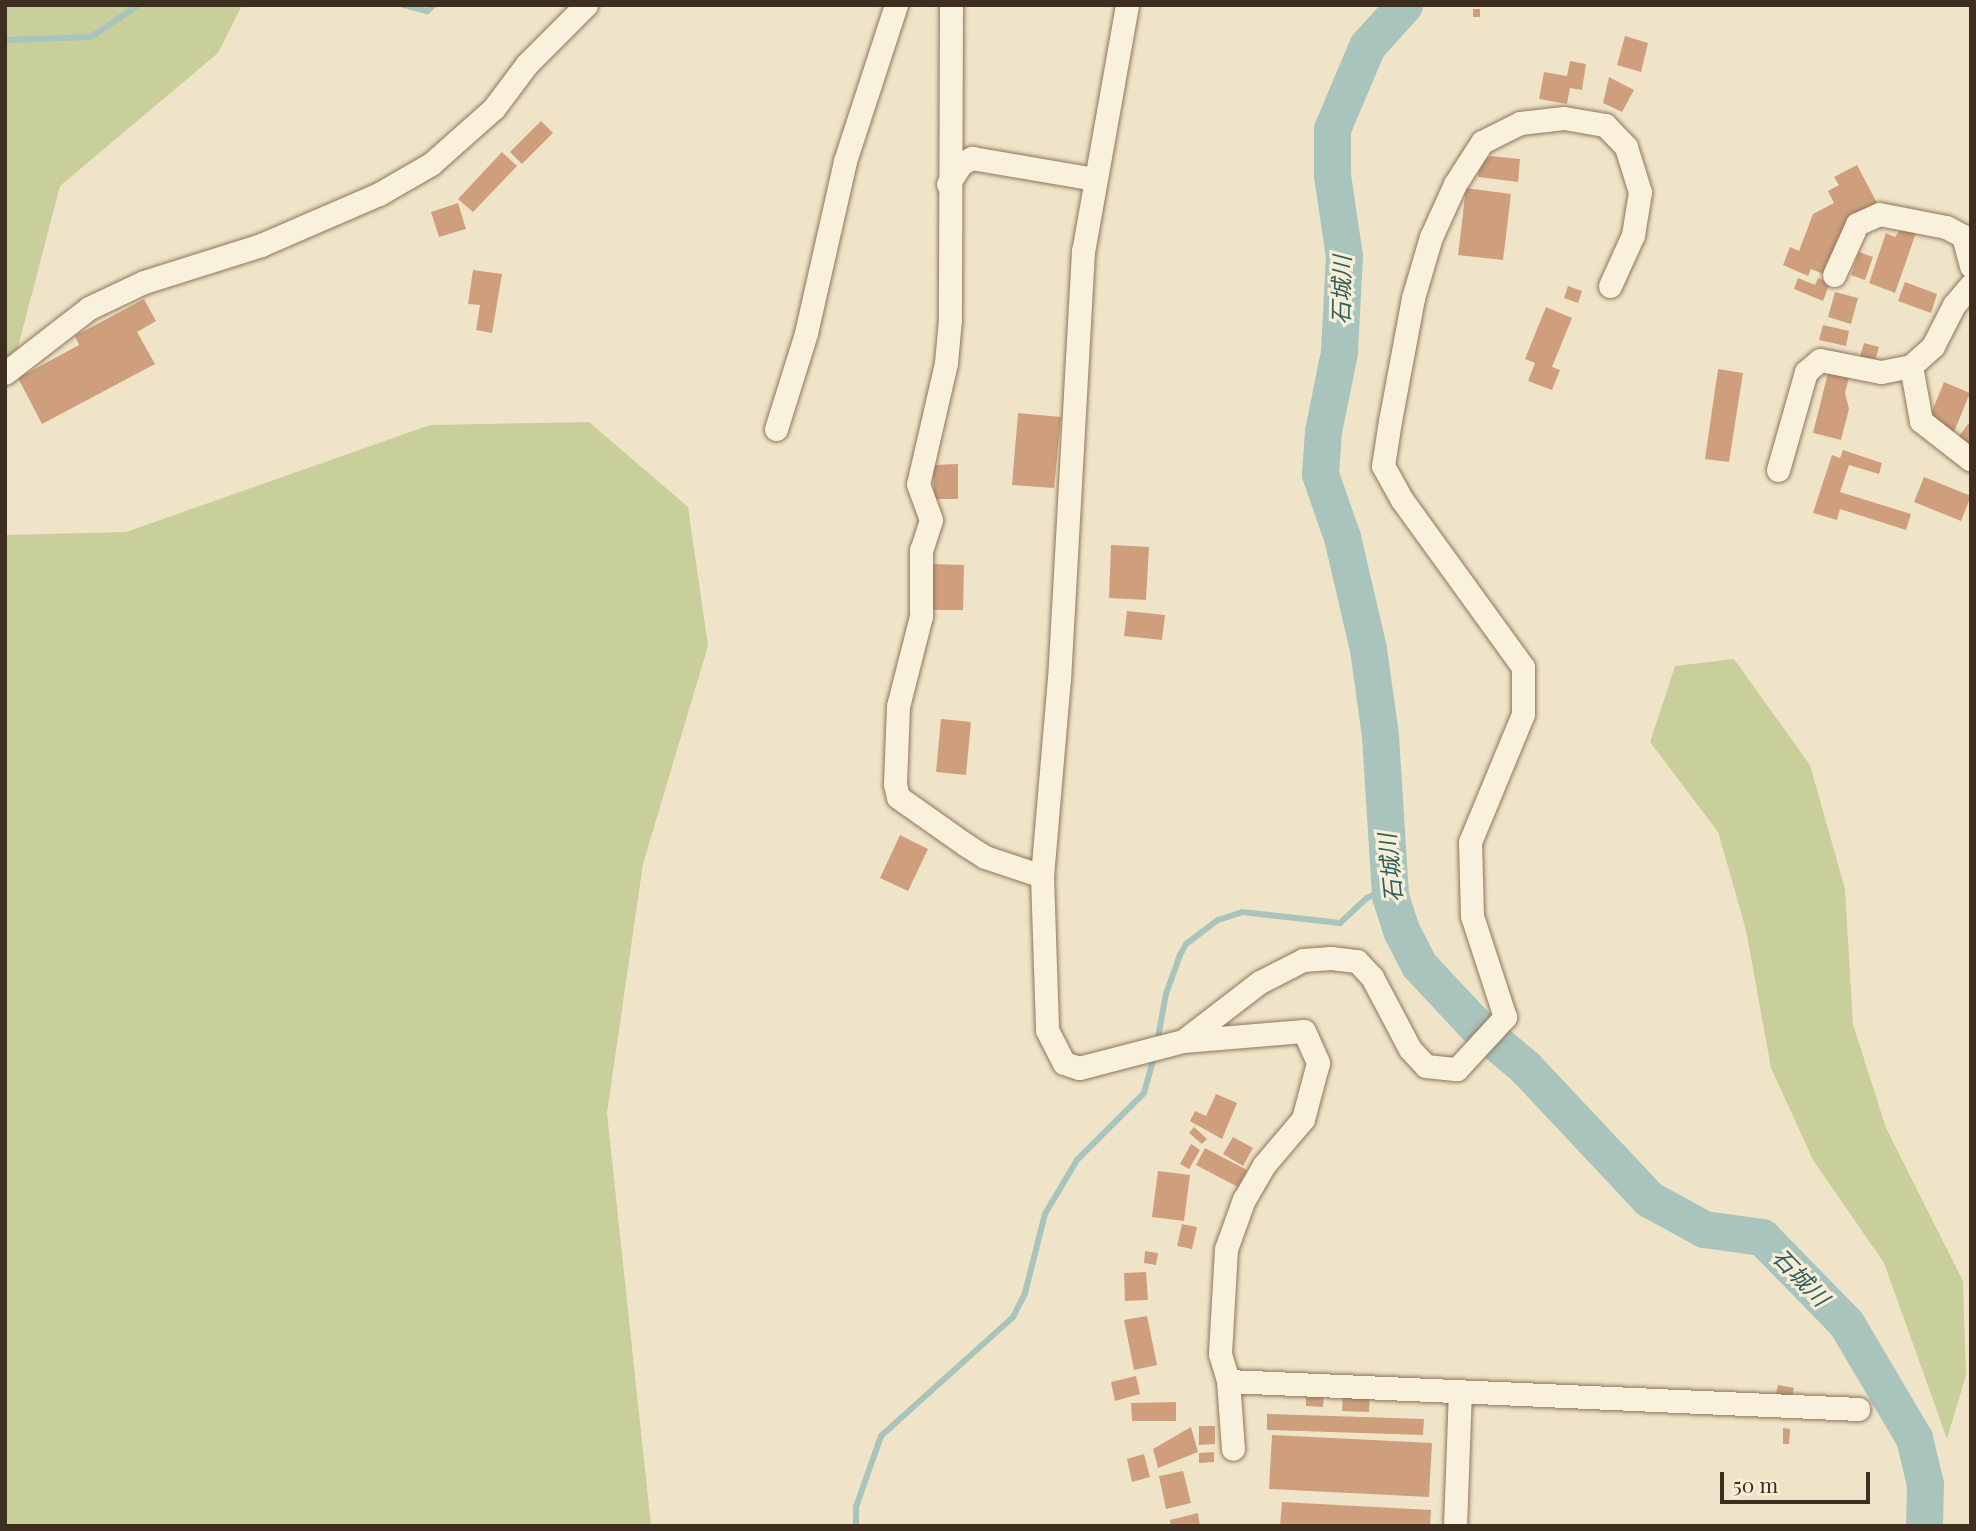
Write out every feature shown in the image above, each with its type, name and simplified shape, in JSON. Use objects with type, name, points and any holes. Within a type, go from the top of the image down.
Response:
[{"type":"street","points":[[5,373],[89,309],[144,282],[285,235],[379,194],[431,164],[494,108],[527,64],[586,5]]},
{"type":"street","points":[[776,429],[806,333],[845,161],[896,5]]},
{"type":"street","points":[[951,5],[947,184],[952,265],[948,341],[918,484],[931,520],[921,550],[921,616],[898,706],[895,784],[898,797],[985,857],[1042,876]]},
{"type":"street","points":[[1127,5],[1083,251],[1060,664],[1042,876],[1048,1030],[1064,1063],[1079,1068],[1183,1041],[1304,1031],[1318,1063],[1303,1119],[1264,1165],[1231,1230],[1221,1293],[1220,1354],[1228,1381],[1233,1449]]},
{"type":"street","points":[[1183,1041],[1260,982],[1303,960],[1357,961],[1372,977],[1410,1049],[1426,1066],[1457,1069],[1505,1017],[1472,916],[1470,842],[1523,714],[1523,667],[1402,500],[1383,466],[1413,298],[1430,237],[1455,184],[1482,142],[1520,123],[1564,118],[1605,125],[1626,147],[1640,192],[1633,235],[1611,286]]},
{"type":"street","points":[[947,184],[961,164],[972,158],[1095,179]]},
{"type":"street","points":[[1834,275],[1857,224],[1879,214],[1947,227],[1963,236],[1971,266]]},
{"type":"street","points":[[1778,470],[1806,372],[1820,360],[1881,372],[1911,366],[1933,346],[1954,305],[1971,285]]},
{"type":"street","points":[[1911,366],[1921,421],[1971,460]]},
{"type":"street","points":[[1228,1381],[1858,1409]]},
{"type":"street","points":[[1455,1526],[1460,1391]]},
{"type":"green space","points":[[5,5],[242,5],[218,53],[60,186],[5,397]]},
{"type":"green space","points":[[589,422],[688,507],[708,646],[643,864],[607,1113],[651,1526],[5,1526],[5,535],[126,532],[430,425]]},
{"type":"green space","points":[[1734,659],[1810,765],[1845,889],[1853,1024],[1886,1128],[1963,1281],[1966,1375],[1947,1439],[1884,1263],[1813,1160],[1771,1068],[1746,930],[1718,832],[1650,742],[1675,666]]},
{"type":"building","points":[[1473,9],[1480,9],[1480,17],[1473,17]]},
{"type":"building","points":[[1625,36],[1648,43],[1641,72],[1617,65]]},
{"type":"building","points":[[1570,61],[1586,64],[1582,90],[1570,88],[1567,104],[1539,99],[1544,72],[1567,76]]},
{"type":"building","points":[[1609,77],[1634,90],[1622,112],[1603,103]]},
{"type":"building","points":[[541,121],[553,133],[522,164],[510,152]]},
{"type":"building","points":[[502,152],[517,166],[473,212],[458,199]]},
{"type":"building","points":[[1491,156],[1520,159],[1518,182],[1478,177],[1479,163]]},
{"type":"building","points":[[1857,165],[1877,203],[1849,218],[1826,275],[1811,269],[1808,276],[1783,265],[1790,247],[1799,251],[1813,214],[1834,203],[1828,191],[1839,185],[1834,177]]},
{"type":"building","points":[[1466,188],[1511,194],[1503,260],[1458,255]]},
{"type":"building","points":[[458,203],[466,229],[439,237],[431,212]]},
{"type":"building","points":[[1902,228],[1916,233],[1895,293],[1869,283],[1886,233],[1895,237]]},
{"type":"building","points":[[1859,252],[1873,257],[1865,280],[1851,275]]},
{"type":"building","points":[[473,270],[502,274],[492,333],[476,330],[480,305],[468,304]]},
{"type":"building","points":[[1798,278],[1815,285],[1818,278],[1830,283],[1823,301],[1794,289]]},
{"type":"building","points":[[1905,282],[1937,294],[1931,313],[1898,301]]},
{"type":"building","points":[[1568,286],[1582,291],[1578,303],[1564,298]]},
{"type":"building","points":[[1835,292],[1858,298],[1851,324],[1828,317]]},
{"type":"building","points":[[144,299],[156,321],[137,332],[155,364],[42,424],[18,378],[79,345],[75,336]]},
{"type":"building","points":[[1546,307],[1572,318],[1552,367],[1560,370],[1552,390],[1528,381],[1535,363],[1525,359]]},
{"type":"building","points":[[1823,325],[1849,331],[1846,346],[1819,340]]},
{"type":"building","points":[[1864,343],[1879,347],[1875,361],[1860,357]]},
{"type":"building","points":[[1718,369],[1743,373],[1729,462],[1705,459]]},
{"type":"building","points":[[1828,373],[1849,377],[1845,393],[1849,409],[1841,440],[1813,433]]},
{"type":"building","points":[[1944,382],[1970,393],[1954,432],[1928,421]]},
{"type":"building","points":[[1018,413],[1061,417],[1054,488],[1012,485]]},
{"type":"building","points":[[1968,424],[1971,426],[1971,448],[1957,439]]},
{"type":"building","points":[[1843,450],[1882,463],[1879,474],[1849,465],[1840,492],[1911,514],[1906,530],[1840,509],[1837,520],[1813,513],[1832,455],[1840,458]]},
{"type":"building","points":[[958,464],[958,499],[934,499],[933,465]]},
{"type":"building","points":[[1924,477],[1971,496],[1961,521],[1914,502]]},
{"type":"building","points":[[1111,545],[1149,547],[1146,600],[1109,598]]},
{"type":"building","points":[[933,564],[964,565],[963,610],[932,610]]},
{"type":"building","points":[[1127,611],[1165,615],[1162,640],[1124,636]]},
{"type":"building","points":[[941,719],[971,722],[966,775],[936,772]]},
{"type":"building","points":[[900,835],[928,849],[908,891],[880,878]]},
{"type":"building","points":[[1216,1094],[1237,1103],[1222,1139],[1190,1121],[1195,1111],[1206,1116]]},
{"type":"building","points":[[1194,1127],[1207,1139],[1202,1144],[1189,1133]]},
{"type":"building","points":[[1233,1137],[1253,1148],[1243,1166],[1223,1154]]},
{"type":"building","points":[[1191,1144],[1200,1150],[1189,1169],[1180,1164]]},
{"type":"building","points":[[1205,1148],[1247,1170],[1238,1187],[1196,1165]]},
{"type":"building","points":[[1158,1171],[1190,1175],[1184,1221],[1152,1217]]},
{"type":"building","points":[[1182,1224],[1197,1227],[1192,1249],[1177,1246]]},
{"type":"building","points":[[1145,1251],[1158,1253],[1156,1265],[1144,1263]]},
{"type":"building","points":[[1146,1272],[1148,1300],[1125,1301],[1124,1273]]},
{"type":"building","points":[[1147,1316],[1157,1365],[1134,1370],[1124,1320]]},
{"type":"building","points":[[1136,1376],[1140,1394],[1115,1401],[1111,1382]]},
{"type":"building","points":[[1778,1385],[1794,1388],[1792,1397],[1776,1394]]},
{"type":"building","points":[[1343,1392],[1370,1393],[1369,1412],[1342,1411]]},
{"type":"building","points":[[1306,1393],[1324,1393],[1323,1407],[1306,1406]]},
{"type":"building","points":[[1176,1402],[1176,1421],[1132,1421],[1131,1403]]},
{"type":"building","points":[[1267,1414],[1424,1419],[1423,1435],[1267,1430]]},
{"type":"building","points":[[1199,1426],[1215,1426],[1215,1444],[1199,1445]]},
{"type":"building","points":[[1191,1427],[1198,1452],[1158,1468],[1153,1449]]},
{"type":"building","points":[[1783,1428],[1790,1429],[1789,1444],[1783,1444]]},
{"type":"building","points":[[1272,1435],[1432,1443],[1429,1497],[1269,1489]]},
{"type":"building","points":[[1214,1452],[1214,1462],[1199,1463],[1199,1453]]},
{"type":"building","points":[[1144,1454],[1150,1477],[1132,1482],[1127,1459]]},
{"type":"building","points":[[1183,1471],[1191,1503],[1166,1509],[1159,1476]]},
{"type":"building","points":[[1282,1502],[1431,1510],[1430,1526],[1280,1526]]},
{"type":"building","points":[[1198,1513],[1200,1526],[1171,1526],[1170,1520]]},
{"type":"waterway","points":[[5,40],[91,37],[139,5]]},
{"type":"waterway","points":[[404,5],[427,11],[434,5]]},
{"type":"waterway","name":"石城川","points":[[1404,5],[1367,46],[1332,129],[1332,175],[1344,256],[1339,352],[1323,431],[1320,474],[1342,537],[1368,649],[1380,736],[1390,896],[1402,932],[1419,965],[1474,1024],[1525,1067],[1649,1199],[1704,1229],[1762,1237],[1846,1323],[1914,1438],[1925,1484],[1924,1526]]},
{"type":"waterway","points":[[1157,1043],[1166,994],[1180,955],[1186,944],[1218,920],[1242,912],[1340,923],[1367,898],[1390,887]]},
{"type":"waterway","points":[[856,1526],[856,1507],[881,1436],[1013,1317],[1025,1293],[1045,1214],[1077,1160],[1144,1093],[1155,1053]]}]
